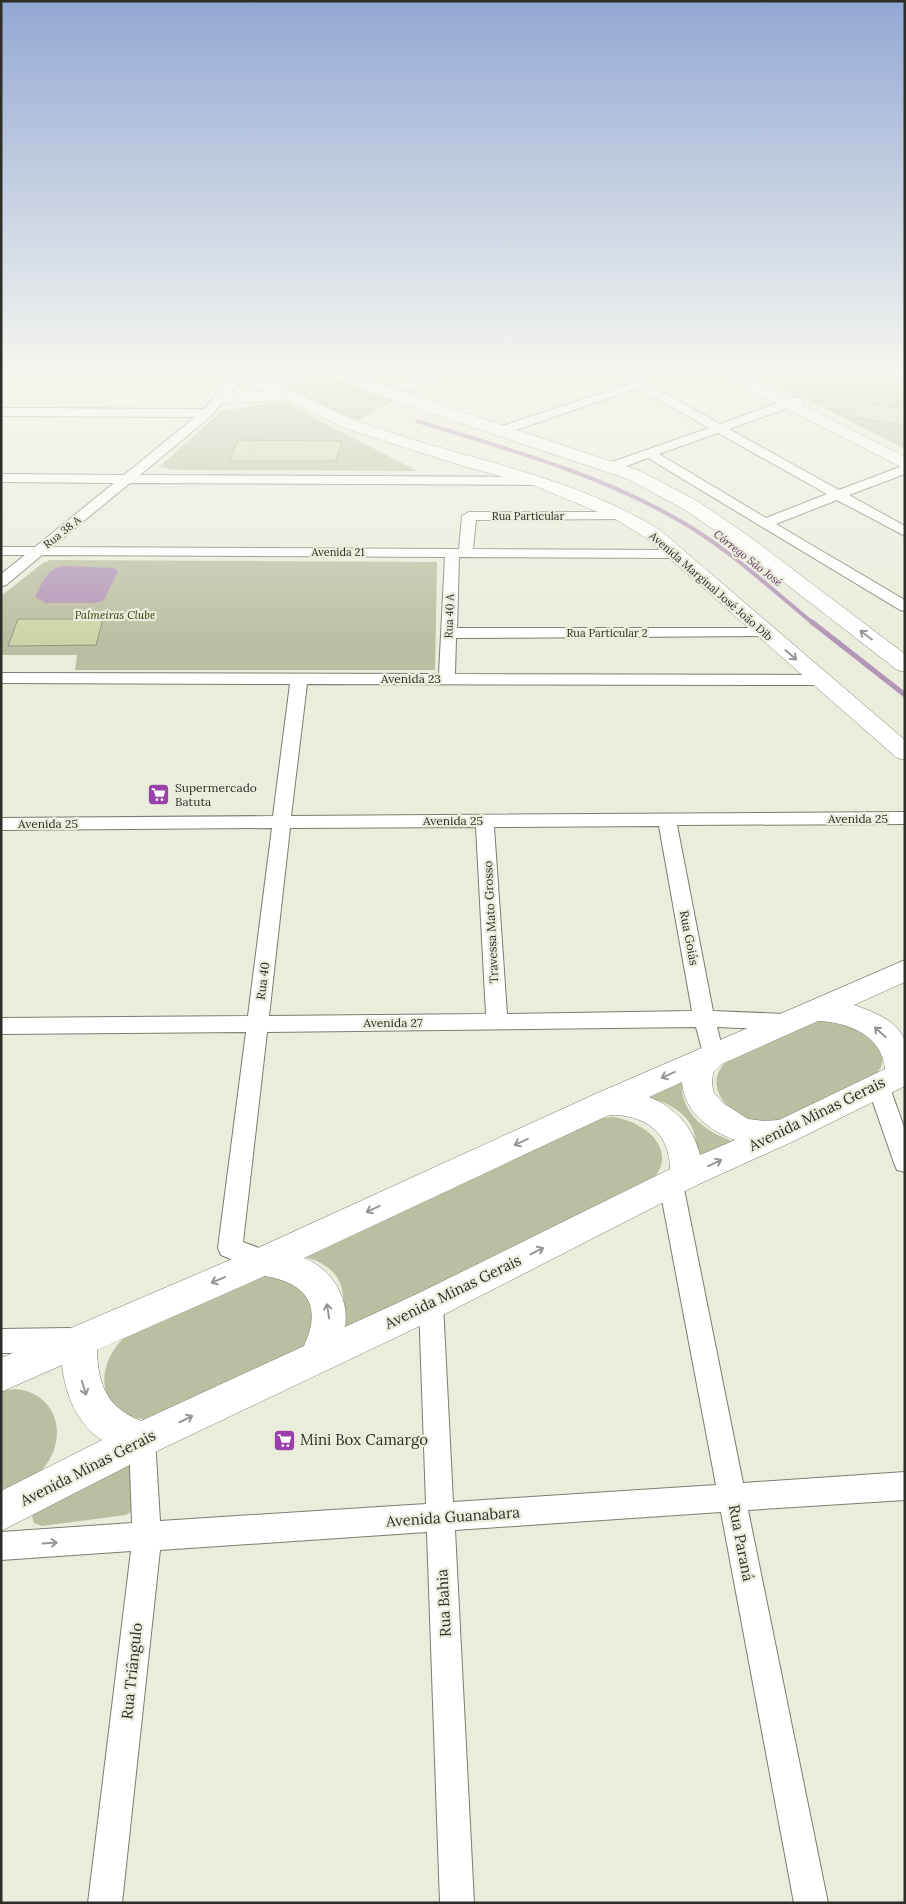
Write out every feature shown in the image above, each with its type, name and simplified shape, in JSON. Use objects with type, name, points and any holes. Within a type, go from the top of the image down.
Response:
[{"type":"main road","name":"Avenida Marginal José João Dib","points":[[479,464],[539,481],[624,516],[653,534],[905,753]]},
{"type":"main road","points":[[601,464],[634,475],[692,506],[743,541],[905,665]]},
{"type":"main road","points":[[1,1375],[263,1261],[604,1104],[905,970]]},
{"type":"main road","points":[[814,1010],[846,1013],[875,1027],[895,1049],[900,1066],[894,1077]]},
{"type":"main road","points":[[713,1055],[703,1064],[698,1072],[698,1084],[702,1097],[709,1109],[720,1119],[735,1127],[751,1132],[767,1134],[783,1132]]},
{"type":"main road","name":"Avenida Minas Gerais","points":[[1,1512],[142,1439],[431,1304],[678,1180],[783,1132],[894,1077]]},
{"type":"main road","points":[[604,1104],[620,1101],[637,1105],[653,1112],[667,1122],[685,1148],[688,1162],[678,1180]]},
{"type":"main road","points":[[263,1261],[281,1262],[298,1268],[311,1278],[322,1291],[328,1307],[330,1323],[326,1341],[317,1357]]},
{"type":"main road","points":[[78,1340],[78,1368],[88,1398],[107,1422],[142,1439]]},
{"type":"street","name":"Rua 38 A","points":[[1,582],[144,464]]},
{"type":"street","points":[[611,467],[619,464]]},
{"type":"street","points":[[666,464],[905,607]]},
{"type":"street","points":[[783,464],[905,532]]},
{"type":"street","points":[[765,523],[905,469]]},
{"type":"street","points":[[1,478],[539,481]]},
{"type":"street","name":"Rua Particular","points":[[459,553],[469,516],[624,516]]},
{"type":"street","name":"Avenida 21","points":[[1,551],[675,554]]},
{"type":"street","name":"Rua 40 A","points":[[447,680],[449,633],[459,553]]},
{"type":"street","name":"Rua Particular 2","points":[[449,633],[765,633]]},
{"type":"street","name":"Avenida 23","points":[[1,678],[820,680]]},
{"type":"street","name":"Rua 40","points":[[263,1261],[230,1248],[299,679]]},
{"type":"street","name":"Avenida 25","points":[[1,824],[905,818]]},
{"type":"street","name":"Rua Goiás","points":[[666,820],[704,1019],[713,1055]]},
{"type":"street","name":"Travessa Mato Grosso","points":[[485,821],[497,1022]]},
{"type":"street","name":"Avenida 27","points":[[1,1026],[704,1019],[785,1022]]},
{"type":"street","points":[[894,1077],[905,1162]]},
{"type":"street","name":"Rua Paraná","points":[[678,1180],[732,1498],[811,1903]]},
{"type":"street","name":"Rua Bahia","points":[[431,1304],[457,1903]]},
{"type":"street","points":[[1,1341],[78,1340]]},
{"type":"street","name":"Rua Triângulo","points":[[106,1903],[147,1537],[142,1439]]},
{"type":"street","name":"Avenida Guanabara","points":[[1,1546],[905,1486]]},
{"type":"green space","points":[[163,464],[403,464],[417,471],[174,470],[159,467]]},
{"type":"green space","name":"Palmeiras Clube","points":[[50,560],[437,562],[435,670],[75,670],[77,655],[1,655],[1,596],[43,563]]},
{"type":"green space","points":[[820,1018],[870,1032],[883,1058],[881,1067],[876,1075],[782,1120],[768,1122],[753,1120],[736,1113],[729,1107],[719,1093],[717,1086],[720,1070],[726,1062]]},
{"type":"green space","points":[[682,1081],[682,1092],[690,1112],[714,1133],[735,1142],[693,1161],[696,1148],[695,1137],[692,1127],[686,1118],[668,1104],[644,1097]]},
{"type":"green space","points":[[612,1117],[634,1123],[645,1129],[653,1137],[659,1146],[662,1156],[661,1167],[654,1178],[339,1334],[343,1307],[343,1295],[340,1284],[327,1267],[300,1256],[600,1118]]},
{"type":"green space","points":[[259,1274],[292,1277],[317,1311],[304,1348],[151,1420],[133,1417],[119,1410],[110,1400],[105,1388],[105,1375],[108,1361],[115,1347],[127,1335]]},
{"type":"green space","points":[[15,1389],[31,1393],[42,1400],[51,1410],[56,1422],[57,1435],[54,1449],[48,1462],[38,1474],[1,1496],[1,1391]]},
{"type":"green space","points":[[123,1466],[130,1466],[132,1511],[126,1515],[42,1526],[34,1523],[32,1517],[36,1509]]},
{"type":"shaded area","points":[[58,567],[114,568],[118,571],[104,600],[96,603],[46,603],[35,597],[43,581],[50,573]]},
{"type":"building","points":[[18,619],[103,619],[96,645],[8,646]]},
{"type":"waterway","name":"Córrego São José","points":[[552,464],[619,490],[682,522],[750,570],[814,624]]},
{"type":"waterway","name":"Córrego São José","points":[[812,622],[905,695]]},
{"type":"place","name":"Supermercado Batuta","points":[[159,795]]},
{"type":"place","name":"Mini Box Camargo","points":[[284,1440]]}]
